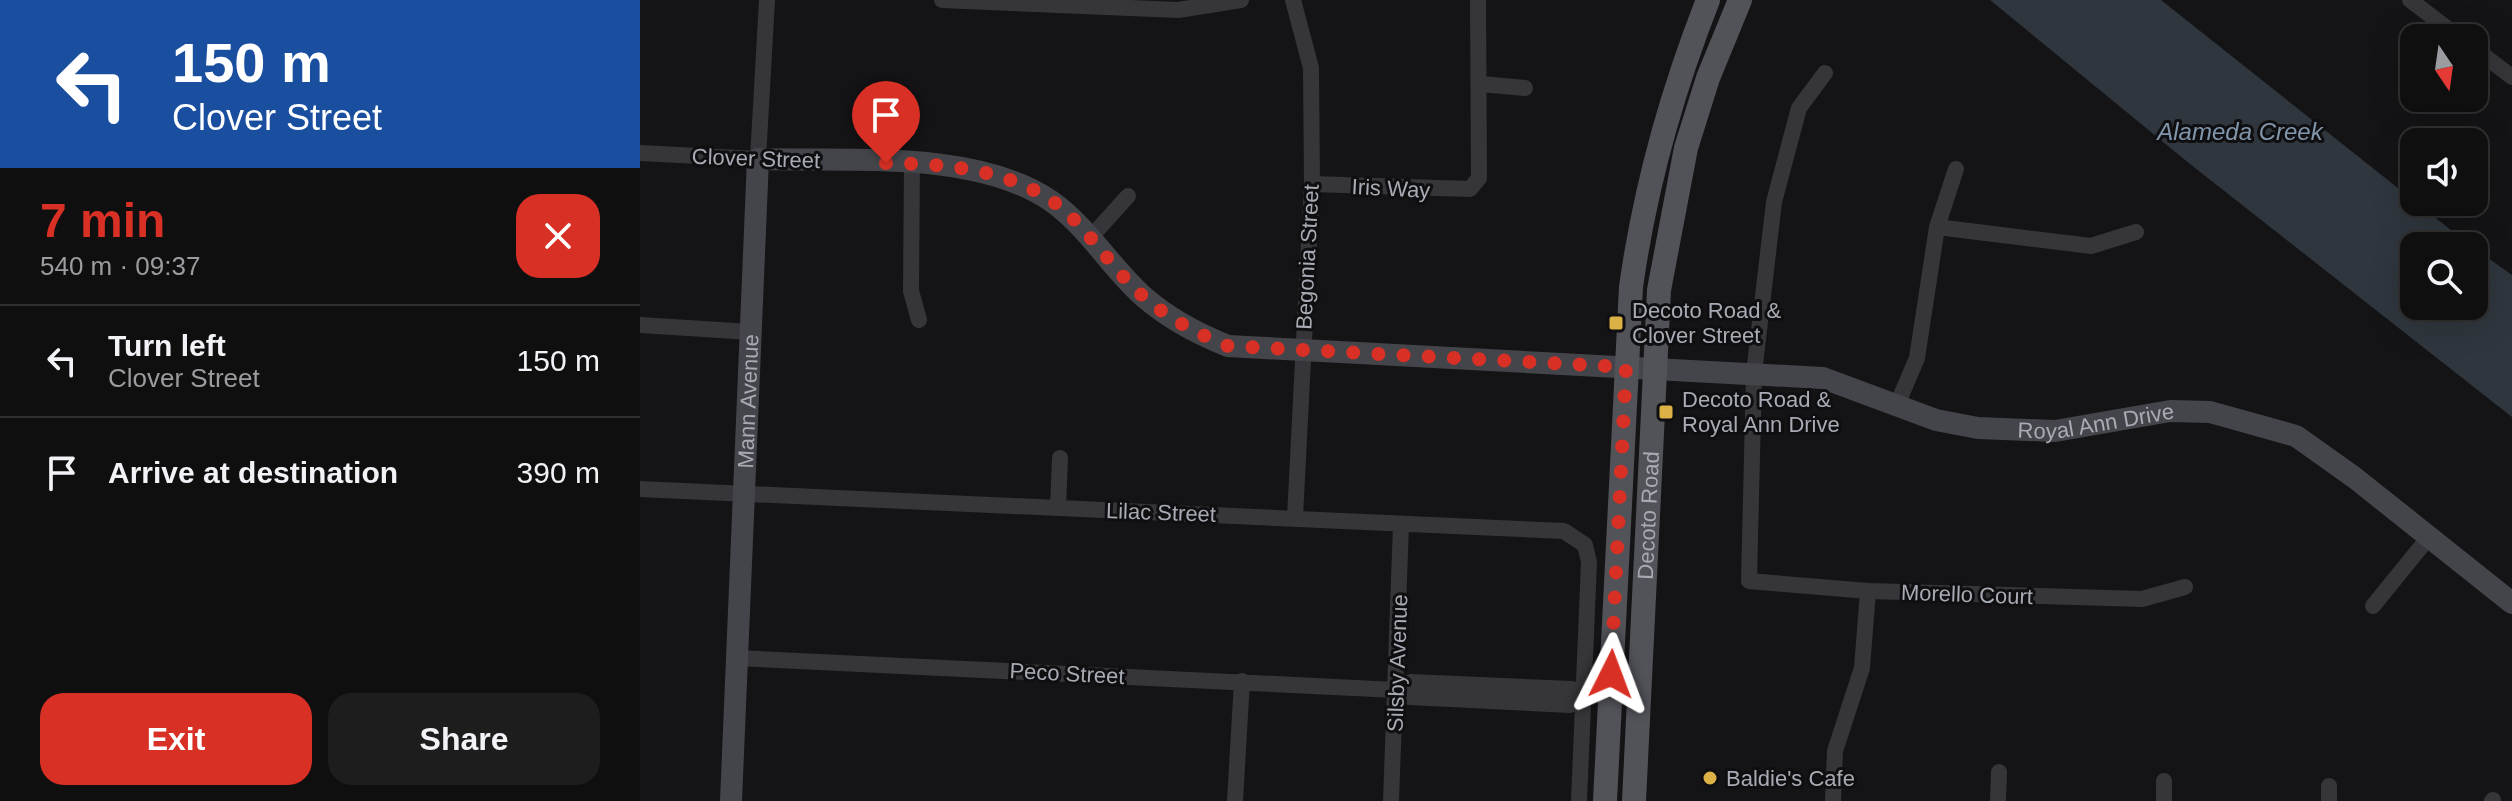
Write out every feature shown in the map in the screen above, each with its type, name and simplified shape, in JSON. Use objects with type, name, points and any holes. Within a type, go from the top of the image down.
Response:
[{"type":"main road","name":"Decoto Road","points":[[1605,801],[1626,367],[1640,218],[1680,71],[1708,0]]},
{"type":"main road","name":"Decoto Road","points":[[1634,801],[1659,290],[1686,148],[1708,78],[1740,0]]},
{"type":"street","name":"Mann Avenue","points":[[731,801],[767,0]]},
{"type":"street","points":[[942,0],[1178,10],[1241,0]]},
{"type":"street","name":"Begonia Street","points":[[1293,0],[1311,68],[1312,184],[1301,352],[1295,517]]},
{"type":"street","points":[[1478,0],[1481,84],[1525,88]]},
{"type":"street","points":[[2420,3],[2444,24]]},
{"type":"street","points":[[2488,59],[2512,77]]},
{"type":"street","points":[[1754,373],[1774,202],[1799,108],[1825,73]]},
{"type":"street","name":"Iris Way","points":[[1312,184],[1470,189],[1479,178],[1481,84]]},
{"type":"street","name":"Clover Street","points":[[640,153],[912,163],[970,169],[1013,181],[1050,200],[1091,237],[1143,297],[1192,332],[1228,346],[1626,367]]},
{"type":"street","points":[[912,163],[911,291],[919,320]]},
{"type":"street","points":[[1897,405],[1917,358],[1937,227],[1956,169]]},
{"type":"street","points":[[1091,237],[1128,196]]},
{"type":"street","points":[[1937,227],[2091,246],[2136,232]]},
{"type":"street","points":[[640,325],[751,332]]},
{"type":"street","name":"Royal Ann Drive","points":[[1626,367],[1823,378],[1936,420],[1978,428],[2055,431],[2170,411],[2210,412],[2260,424],[2296,436],[2512,603]]},
{"type":"street","name":"Morello Court","points":[[1754,373],[1749,581],[1868,591],[2142,599],[2185,587]]},
{"type":"street","points":[[1058,508],[1060,458]]},
{"type":"street","name":"Lilac Street","points":[[640,489],[1564,531],[1577,536],[1585,545],[1589,562],[1583,698]]},
{"type":"street","name":"Silsby Avenue","points":[[1391,801],[1401,525]]},
{"type":"street","points":[[2373,606],[2429,537]]},
{"type":"street","points":[[1833,801],[1835,751],[1862,668],[1868,591]]},
{"type":"street","name":"Peco Street","points":[[738,658],[1242,681],[1396,690],[1410,697],[1570,705],[1583,698]]},
{"type":"street","points":[[1235,801],[1242,681]]},
{"type":"street","points":[[1579,801],[1583,698]]},
{"type":"street","points":[[1998,801],[1999,772]]},
{"type":"street","points":[[2164,781],[2164,801]]},
{"type":"water","name":"Alameda Creek","points":[[1990,0],[2161,0],[2400,190],[2400,216],[2433,216],[2453,232],[2400,232],[2400,320],[2488,320],[2488,258],[2512,275],[2512,417],[2190,164]]},
{"type":"place","name":"Decoto Road & Clover Street","points":[[1616,323]]},
{"type":"place","name":"Decoto Road & Royal Ann Drive","points":[[1666,412]]},
{"type":"place","name":"Baldie's Cafe","points":[[1710,778]]},
{"type":"route","points":[[886,163],[970,169],[1013,181],[1050,200],[1091,237],[1143,297],[1192,332],[1228,346],[1626,367],[1611,674]]}]
